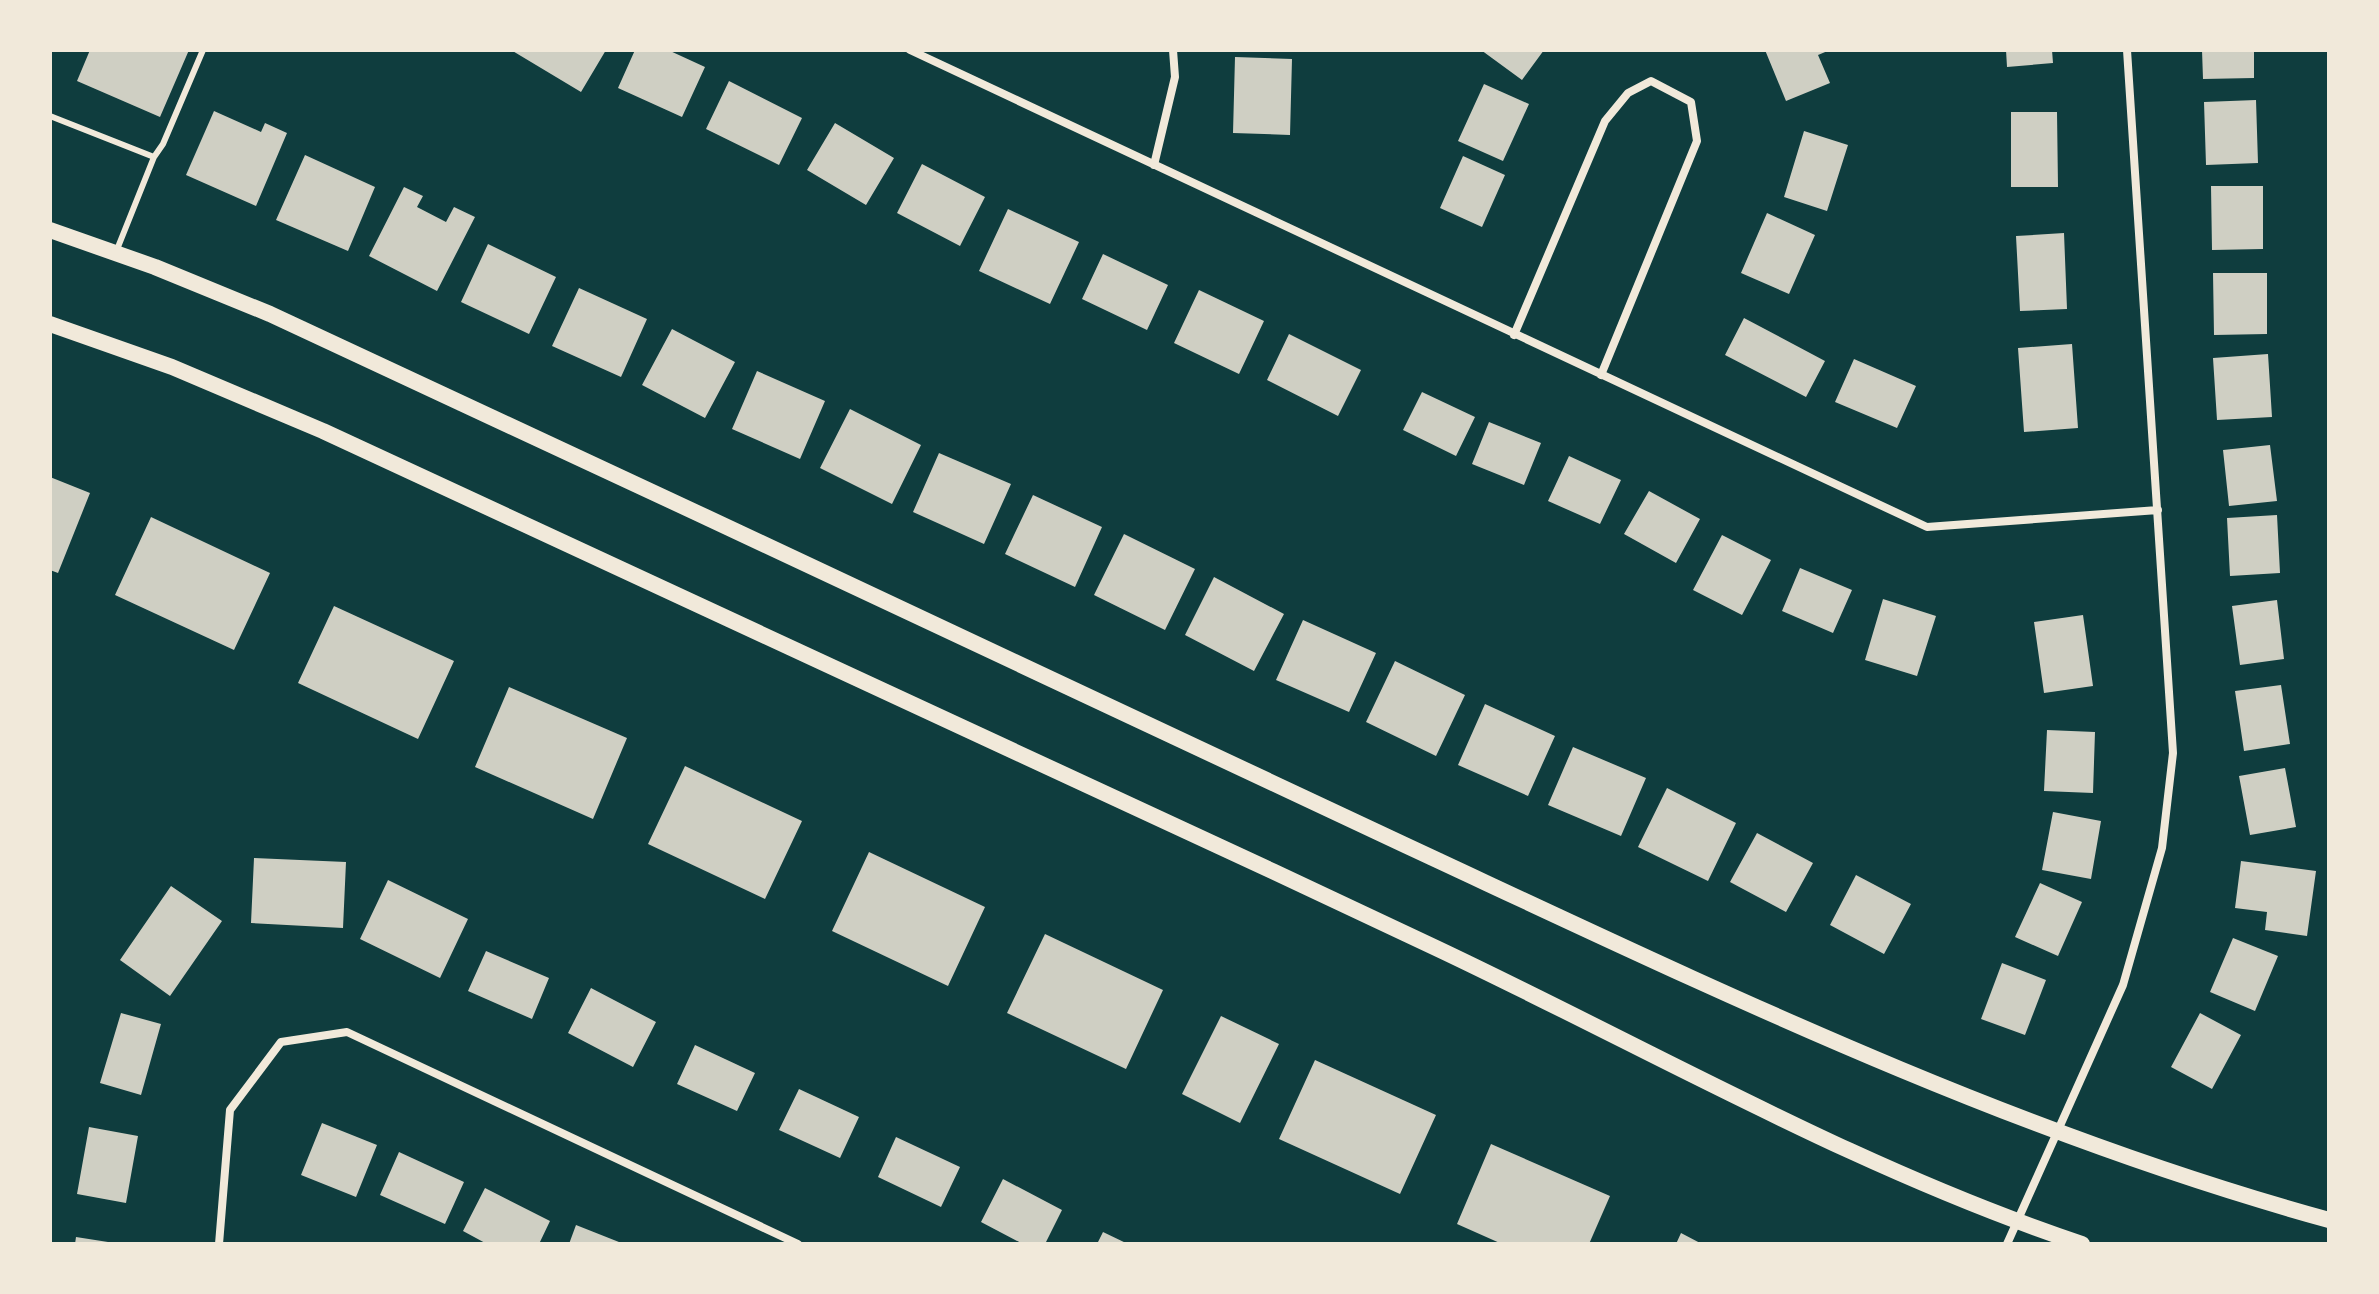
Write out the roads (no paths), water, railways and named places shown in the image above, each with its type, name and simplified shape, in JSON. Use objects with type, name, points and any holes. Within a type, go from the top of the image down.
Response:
[{"type":"main road","points":[[50,230],[116,252],[270,314],[1258,777],[1786,1020],[2059,1132],[2183,1176],[2329,1220]]},
{"type":"main road","points":[[50,324],[197,377],[323,431],[1278,873],[1890,1168],[2082,1244]]},
{"type":"street","points":[[910,50],[1927,527],[2158,510]]},
{"type":"street","points":[[1154,165],[1175,77],[1173,50]]},
{"type":"street","points":[[2007,1244],[2123,985],[2162,848],[2173,753],[2127,50]]},
{"type":"street","points":[[1514,335],[1605,121],[1628,93],[1651,81],[1691,102],[1697,141],[1601,375]]},
{"type":"street","points":[[219,1244],[230,1110],[281,1042],[347,1032],[798,1244]]},
{"type":"lane","points":[[116,252],[154,157],[163,144],[203,50]]},
{"type":"lane","points":[[50,116],[154,157]]}]
